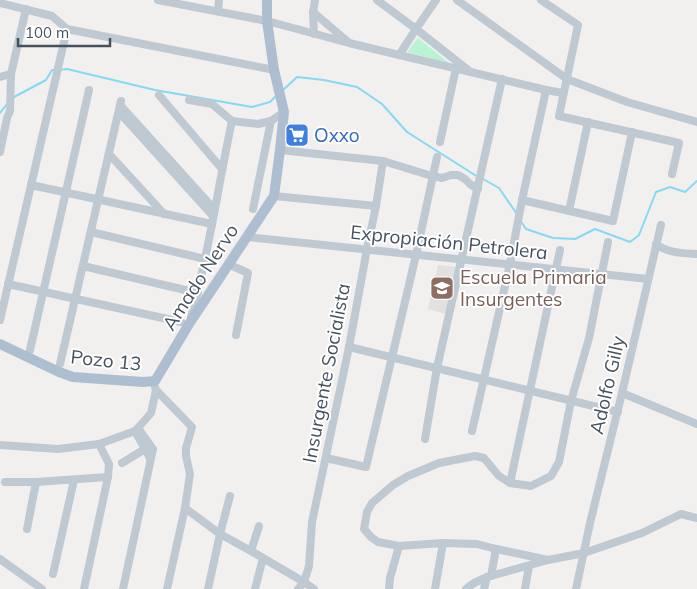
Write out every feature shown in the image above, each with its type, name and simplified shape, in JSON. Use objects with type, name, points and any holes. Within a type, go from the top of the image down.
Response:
[{"type":"main road","name":"Amado Nervo","points":[[155,386],[185,323],[274,196],[283,107],[274,70],[267,21],[267,0]]},
{"type":"main road","name":"Pozo 13","points":[[0,344],[59,372],[72,376],[143,382],[155,386]]},
{"type":"street","points":[[158,0],[267,21],[349,43],[564,93]]},
{"type":"street","points":[[218,11],[219,0]]},
{"type":"street","points":[[314,34],[313,12],[315,0]]},
{"type":"street","points":[[377,0],[470,71]]},
{"type":"street","points":[[399,55],[436,0]]},
{"type":"street","points":[[457,0],[567,79],[627,102],[697,122]]},
{"type":"street","points":[[541,0],[578,25],[559,116],[679,143],[672,174]]},
{"type":"street","points":[[0,3],[52,16],[67,29],[274,70]]},
{"type":"street","points":[[0,152],[10,111],[11,74],[26,9]]},
{"type":"street","points":[[313,12],[349,43]]},
{"type":"street","points":[[0,320],[67,29]]},
{"type":"street","points":[[440,142],[456,68]]},
{"type":"street","points":[[0,77],[11,74]]},
{"type":"street","points":[[425,439],[437,368],[502,79]]},
{"type":"street","points":[[30,350],[89,90]]},
{"type":"street","points":[[472,431],[510,264],[546,90]]},
{"type":"street","points":[[159,95],[222,168]]},
{"type":"street","points":[[189,100],[212,104],[232,121],[258,124],[271,121]]},
{"type":"street","points":[[60,364],[120,106],[213,217]]},
{"type":"street","points":[[253,209],[271,121],[283,107]]},
{"type":"street","points":[[8,284],[185,323],[198,292],[232,121]]},
{"type":"street","points":[[569,211],[588,122]]},
{"type":"street","points":[[522,200],[613,221],[632,132]]},
{"type":"street","points":[[280,150],[383,161],[442,178],[458,175],[470,184],[478,186]]},
{"type":"street","points":[[109,154],[164,214]]},
{"type":"street","points":[[326,458],[366,467],[416,255],[436,157]]},
{"type":"street","name":"Insurgente Socialista","points":[[298,589],[304,582],[308,566],[312,522],[349,347],[383,161]]},
{"type":"street","points":[[31,186],[164,214],[213,217]]},
{"type":"street","points":[[274,196],[376,206]]},
{"type":"street","name":"Adolfo Gilly","points":[[576,589],[661,225]]},
{"type":"street","points":[[91,232],[205,258]]},
{"type":"street","name":"Expropiación Petrolera","points":[[246,237],[648,279]]},
{"type":"street","points":[[548,560],[477,544],[443,543],[399,546],[378,542],[364,529],[367,512],[372,504],[393,485],[408,476],[439,463],[475,456],[484,458],[499,476],[510,484],[531,486],[551,476],[559,462],[572,401],[589,338],[608,242]]},
{"type":"street","points":[[656,244],[667,251],[697,254]]},
{"type":"street","points":[[510,484],[560,250]]},
{"type":"street","points":[[228,264],[248,273],[236,335]]},
{"type":"street","points":[[83,266],[198,292]]},
{"type":"street","points":[[349,347],[618,412]]},
{"type":"street","points":[[155,386],[192,427],[186,448],[190,474],[185,508],[167,589]]},
{"type":"street","name":"Amado Nervo","points":[[136,430],[151,413],[155,386]]},
{"type":"street","points":[[622,393],[697,424]]},
{"type":"street","points":[[0,445],[58,448],[99,444],[136,430]]},
{"type":"street","points":[[136,430],[150,458]]},
{"type":"street","points":[[123,589],[153,449],[136,430]]},
{"type":"street","points":[[84,589],[108,477],[109,464],[99,444]]},
{"type":"street","points":[[122,463],[145,449]]},
{"type":"street","points":[[5,482],[36,482],[108,477]]},
{"type":"street","points":[[53,574],[74,480]]},
{"type":"street","points":[[27,529],[36,482]]},
{"type":"street","points":[[208,589],[230,496]]},
{"type":"street","points":[[185,508],[220,534],[251,550],[314,589]]},
{"type":"street","points":[[466,589],[474,583],[489,577],[584,552],[642,533],[681,514],[697,518]]},
{"type":"street","points":[[251,550],[259,526]]},
{"type":"street","points":[[435,589],[443,543]]},
{"type":"street","points":[[389,589],[390,578],[399,546]]},
{"type":"street","points":[[484,589],[496,549]]},
{"type":"street","points":[[255,589],[263,558]]},
{"type":"street","points":[[0,559],[42,589]]},
{"type":"street","points":[[525,589],[529,566]]},
{"type":"shaded area","name":"Escuela Primaria Insurgentes","points":[[438,265],[457,267],[446,314],[428,309]]},
{"type":"green space","points":[[418,38],[449,63],[407,52]]},
{"type":"waterway","points":[[59,70],[67,69],[155,90],[252,107],[270,102],[277,95]]},
{"type":"waterway","points":[[14,97],[46,80],[52,70],[54,70]]},
{"type":"waterway","points":[[282,91],[297,77],[357,87],[382,104],[407,132],[478,177]]},
{"type":"waterway","points":[[0,113],[7,104]]},
{"type":"waterway","points":[[483,179],[499,188],[517,214]]},
{"type":"waterway","points":[[520,220],[526,229],[553,238],[575,239],[595,229],[630,242],[639,235],[656,192],[670,187],[685,192],[697,181]]},
{"type":"place","name":"Oxxo","points":[[297,135]]},
{"type":"place","name":"Escuela Primaria Insurgentes","points":[[442,288]]}]
